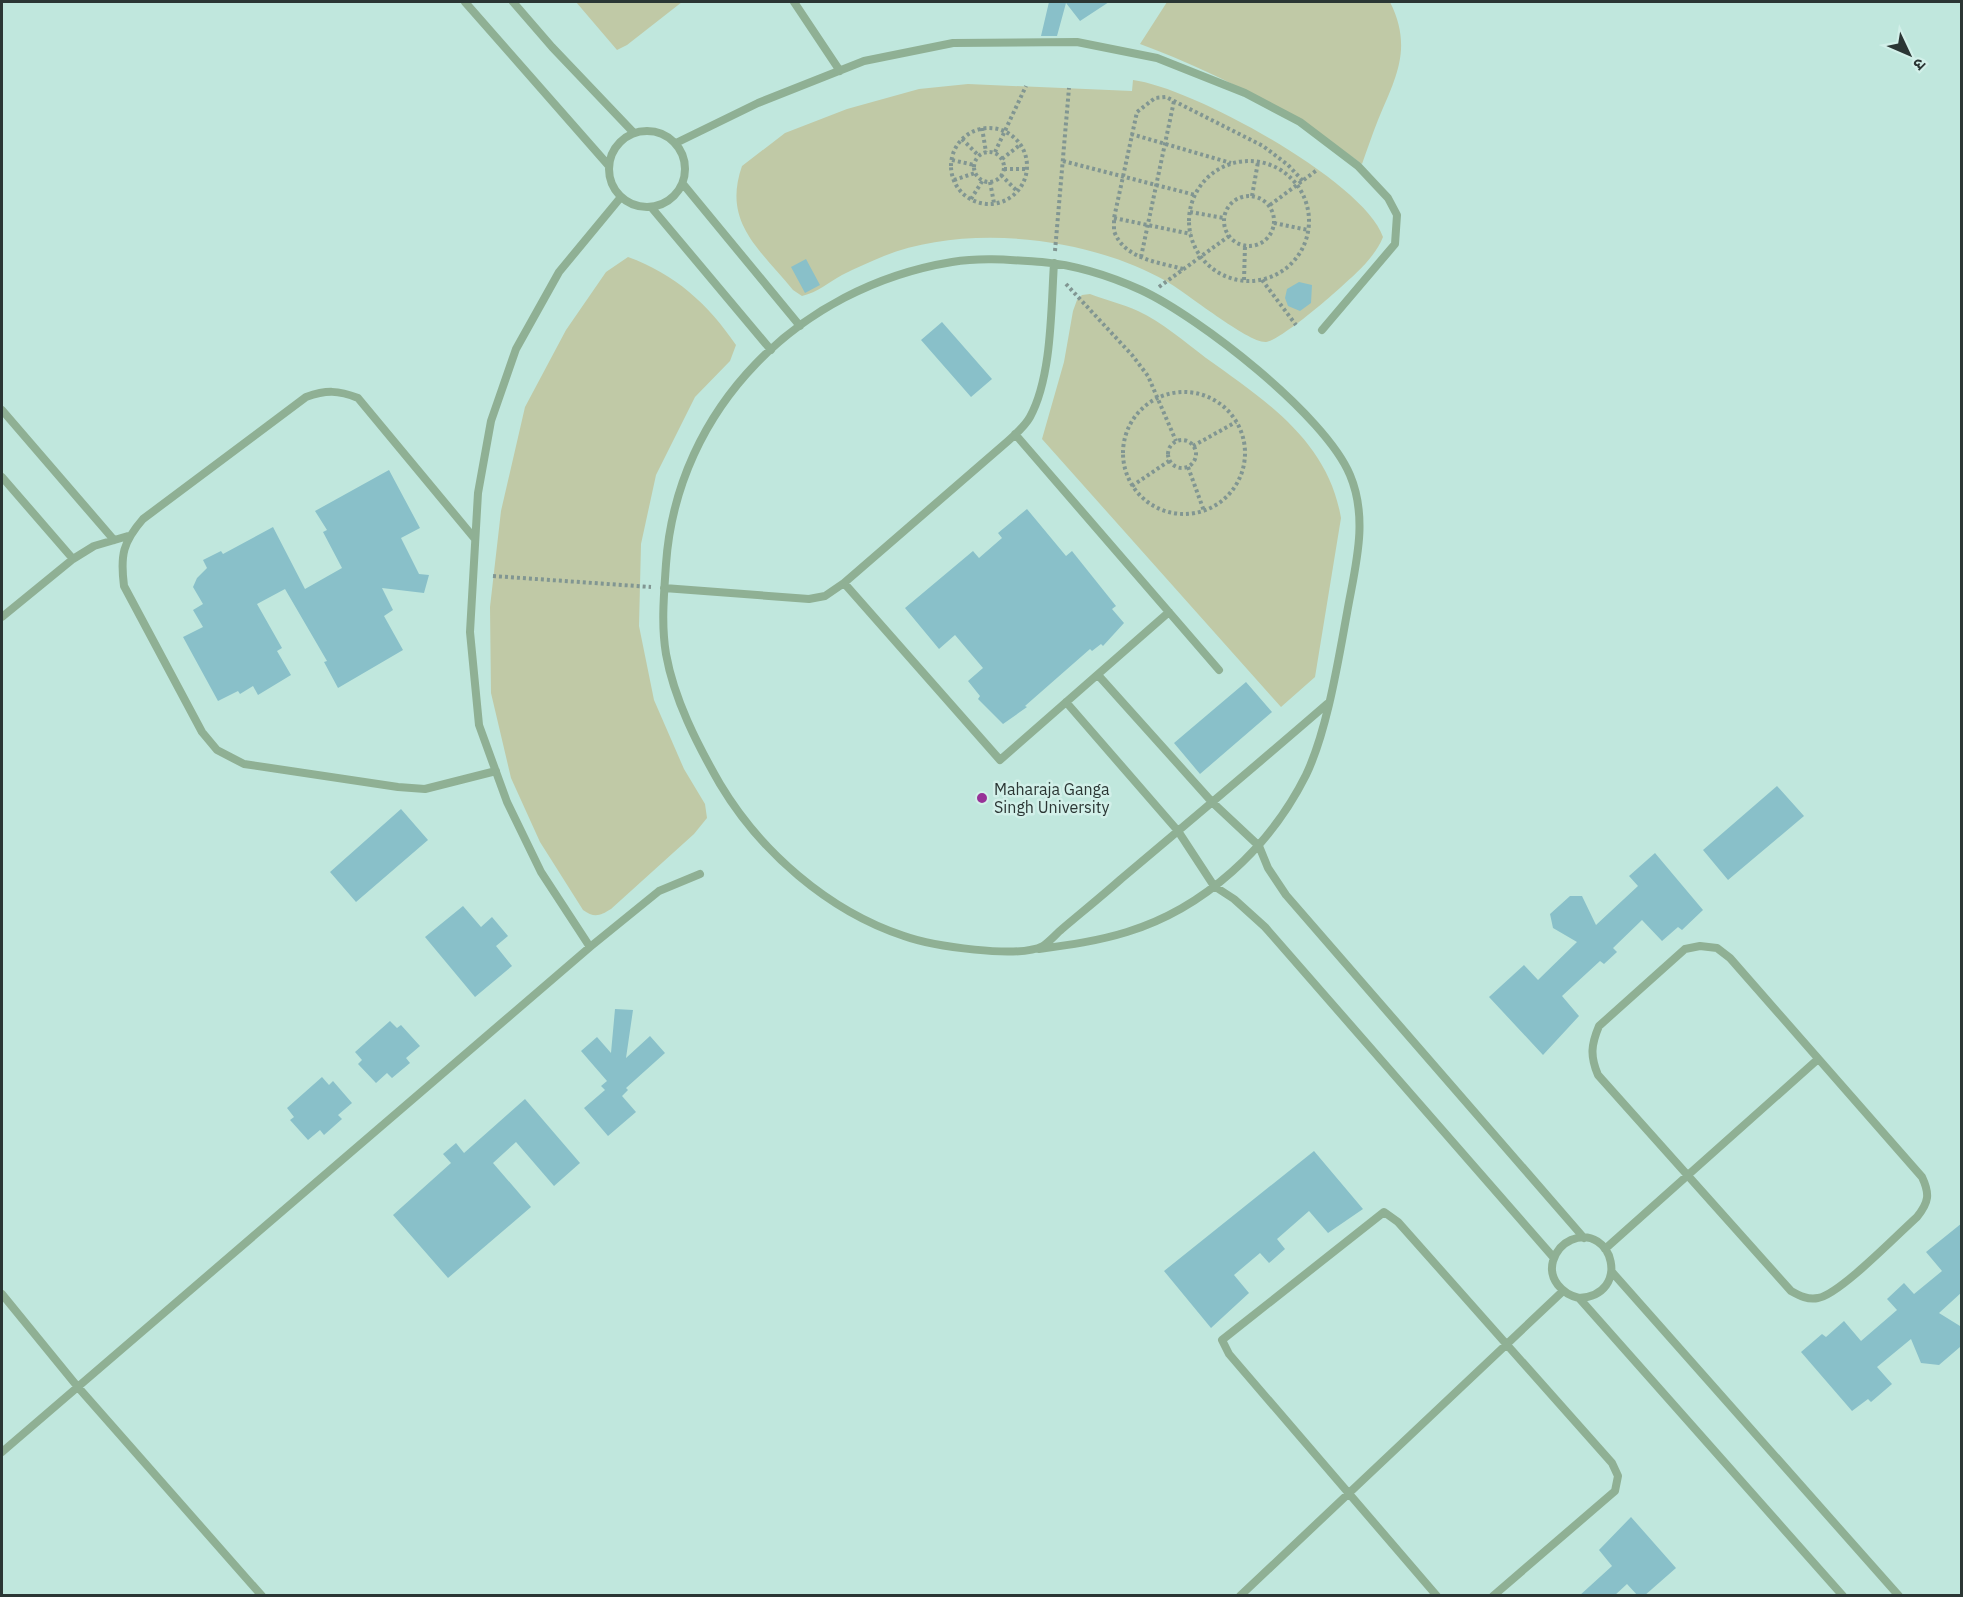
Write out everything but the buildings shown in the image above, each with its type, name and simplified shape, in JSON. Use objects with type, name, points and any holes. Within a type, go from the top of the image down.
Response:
[{"type":"lane","points":[[465,2],[609,166]]},
{"type":"lane","points":[[513,2],[552,47],[633,132]]},
{"type":"lane","points":[[794,2],[840,70]]},
{"type":"lane","points":[[676,143],[758,103],[864,61],[953,43],[1077,42],[1157,58],[1245,93],[1291,118],[1358,165],[1388,198],[1397,215],[1395,243],[1322,330]]},
{"type":"lane","points":[[655,131],[676,143],[686,165],[683,184],[672,198],[651,207],[635,206],[621,197],[611,183],[609,166],[612,152],[623,139],[633,132],[655,131]]},
{"type":"lane","points":[[683,184],[800,326]]},
{"type":"lane","points":[[590,947],[541,872],[507,802],[479,725],[470,632],[478,493],[491,421],[516,349],[559,272],[621,197]]},
{"type":"lane","points":[[651,207],[771,350]]},
{"type":"lane","points":[[998,259],[1054,267],[1103,275],[1149,294],[1190,320],[1259,370],[1309,417],[1337,450],[1351,475],[1360,510],[1360,538],[1340,655],[1307,772],[1259,846],[1236,870],[1193,901],[1132,931],[1081,944],[1039,949],[961,949],[925,943],[890,932],[800,877],[768,850],[745,824],[708,763],[684,713],[666,654],[664,588],[668,536],[676,494],[692,453],[716,412],[744,377],[800,326],[857,291],[904,273],[956,261],[998,259]]},
{"type":"lane","points":[[664,588],[809,599],[825,596],[844,583],[1015,434],[1030,417],[1042,380],[1054,267]]},
{"type":"lane","points":[[475,539],[358,398],[342,391],[324,390],[306,397],[143,519],[128,536],[120,561],[124,586],[202,732],[217,750],[244,764],[398,787],[425,789],[496,771]]},
{"type":"lane","points":[[2,410],[114,540]]},
{"type":"lane","points":[[1015,434],[1219,670]]},
{"type":"lane","points":[[2,477],[73,559]]},
{"type":"lane","points":[[2,617],[73,559],[94,546],[128,536]]},
{"type":"lane","points":[[844,583],[1000,760],[1169,612]]},
{"type":"lane","points":[[1098,675],[1212,802],[1259,846],[1268,868],[1286,895],[1584,1238]]},
{"type":"lane","points":[[1066,702],[1178,831],[1214,886],[1234,899],[1265,927],[1554,1258]]},
{"type":"lane","points":[[1039,949],[1327,704]]},
{"type":"lane","points":[[2,1452],[590,947],[659,891],[700,874]]},
{"type":"lane","points":[[1700,946],[1717,948],[1730,958],[1817,1060],[1922,1177],[1929,1192],[1927,1205],[1917,1217],[1836,1289],[1819,1298],[1803,1298],[1791,1292],[1598,1075],[1592,1058],[1592,1042],[1599,1026],[1667,964],[1685,949],[1700,946]]},
{"type":"lane","points":[[1605,1249],[1817,1060]]},
{"type":"lane","points":[[1437,1596],[1229,1354],[1222,1340],[1384,1212],[1398,1222],[1612,1463],[1618,1476],[1615,1491],[1493,1596]]},
{"type":"lane","points":[[1579,1298],[1597,1294],[1609,1281],[1612,1272],[1612,1264],[1605,1249],[1596,1241],[1584,1238],[1562,1245],[1554,1258],[1552,1273],[1563,1291],[1579,1298],[1843,1596]]},
{"type":"lane","points":[[1612,1272],[1899,1596]]},
{"type":"lane","points":[[1239,1596],[1563,1291]]},
{"type":"lane","points":[[2,1294],[77,1386],[262,1596]]},
{"type":"path","points":[[995,152],[1026,86]]},
{"type":"path","points":[[1069,88],[1054,267],[1132,355],[1159,397],[1176,441]]},
{"type":"path","points":[[1183,269],[1125,250],[1117,241],[1114,218],[1131,134],[1137,112],[1143,105],[1155,98],[1166,97],[1263,146],[1288,165],[1303,181]]},
{"type":"path","points":[[1142,257],[1174,101]]},
{"type":"path","points":[[982,128],[986,152]]},
{"type":"path","points":[[982,128],[1005,131],[1021,144],[1026,156],[1025,179],[1017,191],[1012,197],[994,203],[971,199],[961,192],[954,180],[952,160],[962,139],[982,128]]},
{"type":"path","points":[[1131,134],[1233,164],[1258,162],[1271,165],[1286,173],[1297,185],[1308,207],[1308,230],[1303,248],[1291,264],[1274,276],[1244,280],[1234,279],[1215,271],[1200,256],[1191,234],[1190,212],[1195,195],[1207,178],[1233,164]]},
{"type":"path","points":[[962,139],[979,156]]},
{"type":"path","points":[[1002,159],[1021,144]]},
{"type":"path","points":[[986,152],[995,152],[1002,159],[1004,169],[1001,175],[990,182],[983,180],[975,173],[974,165],[979,156],[986,152]]},
{"type":"path","points":[[952,160],[974,165]]},
{"type":"path","points":[[1063,161],[1195,195]]},
{"type":"path","points":[[1252,196],[1258,162]]},
{"type":"path","points":[[1004,169],[1027,169]]},
{"type":"path","points":[[1270,206],[1317,170]]},
{"type":"path","points":[[954,180],[975,173]]},
{"type":"path","points":[[1001,175],[1017,191]]},
{"type":"path","points":[[971,199],[983,180]]},
{"type":"path","points":[[990,182],[994,203]]},
{"type":"path","points":[[1252,196],[1262,199],[1270,206],[1274,224],[1270,235],[1264,241],[1245,246],[1229,236],[1224,218],[1231,203],[1238,198],[1252,196]]},
{"type":"path","points":[[1190,212],[1224,218]]},
{"type":"path","points":[[1114,218],[1191,234]]},
{"type":"path","points":[[1274,224],[1308,230]]},
{"type":"path","points":[[1149,294],[1229,236]]},
{"type":"path","points":[[1244,280],[1245,246]]},
{"type":"path","points":[[1262,279],[1296,325]]},
{"type":"path","points":[[1179,392],[1199,393],[1218,402],[1236,422],[1242,434],[1245,454],[1241,475],[1231,493],[1215,506],[1203,511],[1176,515],[1157,509],[1140,498],[1122,463],[1123,442],[1130,424],[1142,408],[1159,397],[1179,392]]},
{"type":"path","points":[[1193,446],[1236,422]]},
{"type":"path","points":[[1186,440],[1193,446],[1196,459],[1188,467],[1176,468],[1169,461],[1168,452],[1176,441],[1186,440]]},
{"type":"path","points":[[1132,486],[1169,461]]},
{"type":"path","points":[[1188,467],[1203,511]]},
{"type":"path","points":[[493,576],[664,588]]},
{"type":"shaded area","name":"Maharaja Ganga Singh University","points":[[2,2],[1961,2],[1961,1595],[2,1595]]},
{"type":"shaded area","points":[[576,2],[682,2],[627,45],[617,50]]},
{"type":"shaded area","points":[[1167,2],[1390,2],[1400,34],[1399,62],[1391,90],[1362,164],[1310,128],[1255,96],[1198,68],[1140,44]]},
{"type":"shaded area","points":[[1133,80],[1160,86],[1233,118],[1273,140],[1311,165],[1344,190],[1369,214],[1383,237],[1380,244],[1359,271],[1318,307],[1287,331],[1266,342],[1246,335],[1166,281],[1135,266],[1065,245],[1027,240],[990,238],[953,240],[917,246],[863,265],[818,290],[802,296],[793,290],[757,248],[741,219],[737,204],[737,186],[742,166],[785,133],[847,109],[919,89],[968,84],[1132,91]]},
{"type":"shaded area","points":[[628,257],[661,272],[689,292],[714,316],[736,345],[730,361],[695,397],[656,475],[641,544],[639,626],[654,700],[684,769],[705,804],[707,818],[694,834],[611,909],[600,915],[594,915],[583,910],[540,842],[511,778],[491,693],[490,607],[501,511],[525,407],[566,330],[606,272]]},
{"type":"shaded area","points":[[1090,294],[1126,306],[1156,321],[1251,390],[1291,425],[1323,467],[1334,491],[1341,518],[1315,677],[1281,707],[1042,439],[1064,362],[1073,311],[1077,300],[1082,295]]},
{"type":"place","name":"Maharaja Ganga Singh University","points":[[982,798]]}]
